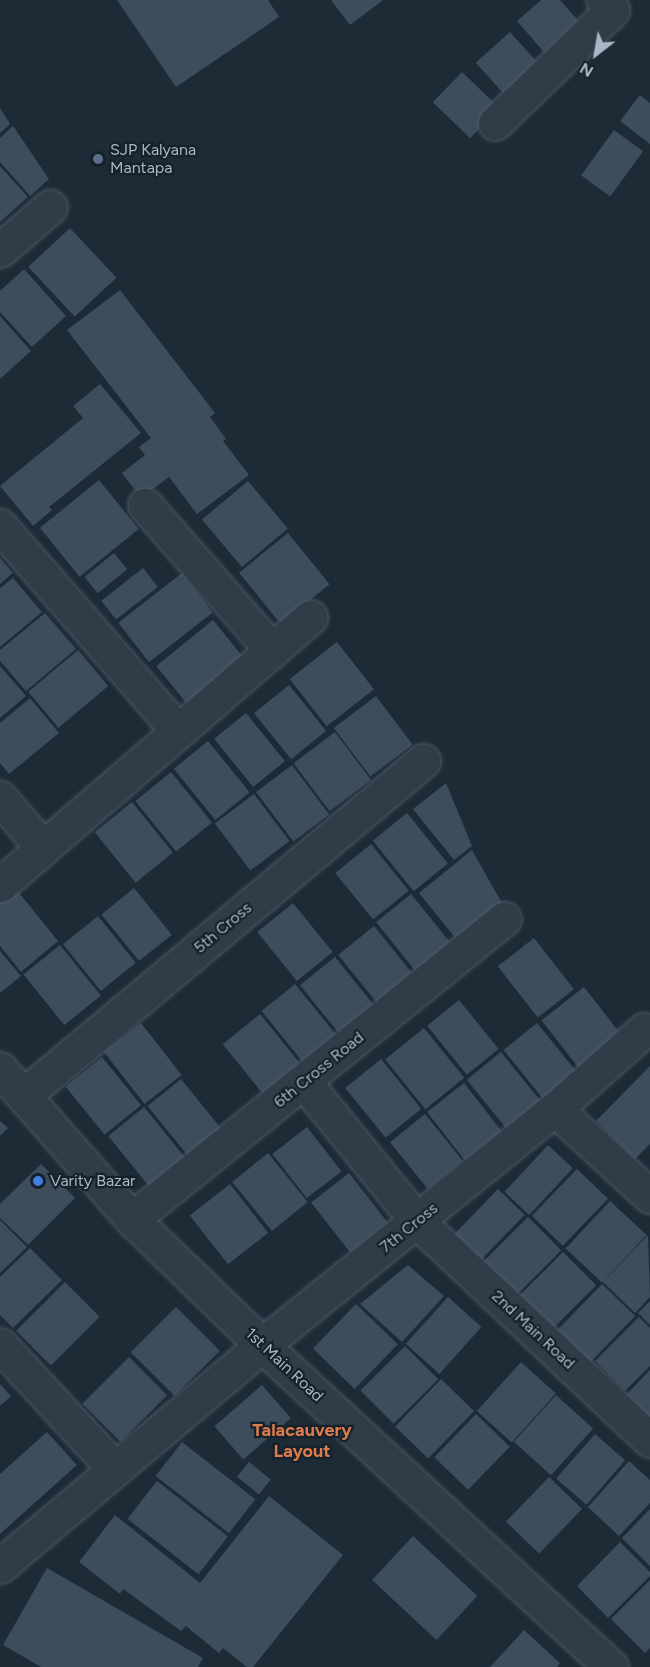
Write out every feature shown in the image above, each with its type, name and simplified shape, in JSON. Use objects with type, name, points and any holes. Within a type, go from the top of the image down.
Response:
[{"type":"street","points":[[495,123],[612,10],[603,0]]},
{"type":"street","points":[[0,250],[50,207]]},
{"type":"street","points":[[145,505],[272,650]]},
{"type":"street","points":[[0,526],[178,731]]},
{"type":"street","points":[[0,885],[310,617]]},
{"type":"street","name":"5th Cross","points":[[23,1096],[423,761]]},
{"type":"street","points":[[0,798],[43,848]]},
{"type":"street","name":"6th Cross Road","points":[[132,1219],[504,919]]},
{"type":"street","name":"7th Cross","points":[[0,1566],[262,1345],[555,1109],[644,1030]]},
{"type":"street","name":"1st Main Road","points":[[0,1069],[132,1219],[262,1345],[611,1667]]},
{"type":"street","name":"2nd Main Road","points":[[304,1082],[417,1221],[650,1440]]},
{"type":"street","points":[[555,1109],[650,1196]]},
{"type":"street","points":[[0,1345],[115,1469]]},
{"type":"building","points":[[117,0],[268,0],[279,17],[176,87]]},
{"type":"building","points":[[331,0],[383,0],[350,25]]},
{"type":"building","points":[[541,0],[560,0],[591,35],[555,65],[517,21]]},
{"type":"building","points":[[510,32],[547,73],[513,104],[476,63]]},
{"type":"building","points":[[462,72],[499,108],[470,138],[433,102]]},
{"type":"building","points":[[640,95],[650,103],[650,144],[620,121]]},
{"type":"building","points":[[0,108],[10,124],[0,133]]},
{"type":"building","points":[[13,126],[49,179],[30,196],[0,162],[0,138]]},
{"type":"building","points":[[614,130],[643,151],[610,196],[581,175]]},
{"type":"building","points":[[0,166],[28,197],[0,222]]},
{"type":"building","points":[[70,228],[116,278],[75,317],[28,267]]},
{"type":"building","points":[[24,269],[66,316],[32,347],[0,312],[0,291]]},
{"type":"building","points":[[120,290],[215,413],[210,417],[226,439],[223,441],[249,475],[197,514],[169,477],[141,498],[122,473],[145,455],[139,447],[151,438],[67,330]]},
{"type":"building","points":[[0,316],[31,351],[0,379]]},
{"type":"building","points":[[100,384],[141,433],[49,507],[52,510],[33,526],[0,486],[83,418],[73,406]]},
{"type":"building","points":[[99,480],[139,529],[80,577],[40,528]]},
{"type":"building","points":[[248,481],[288,528],[242,567],[202,520]]},
{"type":"building","points":[[288,533],[330,584],[281,624],[239,573]]},
{"type":"building","points":[[114,553],[127,569],[98,593],[84,577]]},
{"type":"building","points":[[0,558],[13,573],[0,584]]},
{"type":"building","points":[[143,568],[158,587],[116,620],[101,601]]},
{"type":"building","points":[[182,573],[213,612],[149,662],[118,623]]},
{"type":"building","points":[[13,578],[42,612],[0,647],[0,588]]},
{"type":"building","points":[[45,613],[76,649],[26,691],[0,661],[0,650]]},
{"type":"building","points":[[213,620],[243,657],[186,703],[156,666]]},
{"type":"building","points":[[337,642],[374,689],[327,726],[290,679]]},
{"type":"building","points":[[78,650],[108,686],[58,728],[28,692]]},
{"type":"building","points":[[0,666],[26,696],[0,718]]},
{"type":"building","points":[[289,685],[326,731],[291,759],[254,713]]},
{"type":"building","points":[[376,696],[413,745],[370,777],[334,728]]},
{"type":"building","points":[[30,698],[59,733],[9,774],[0,763],[0,723]]},
{"type":"building","points":[[246,713],[285,761],[253,787],[214,739]]},
{"type":"building","points":[[335,732],[371,780],[330,811],[293,763]]},
{"type":"building","points":[[208,741],[250,792],[215,820],[174,769]]},
{"type":"building","points":[[292,765],[329,815],[293,842],[256,792]]},
{"type":"building","points":[[171,772],[212,823],[176,851],[135,801]]},
{"type":"building","points":[[446,783],[472,846],[454,860],[413,809]]},
{"type":"building","points":[[254,794],[290,841],[250,871],[215,823]]},
{"type":"building","points":[[132,802],[173,853],[136,883],[95,832]]},
{"type":"building","points":[[407,813],[448,864],[414,891],[373,841]]},
{"type":"building","points":[[371,844],[409,891],[373,920],[335,873]]},
{"type":"building","points":[[472,850],[503,905],[458,941],[419,893]]},
{"type":"building","points":[[134,888],[172,935],[139,961],[101,914]]},
{"type":"building","points":[[16,889],[58,941],[21,972],[0,946],[0,902]]},
{"type":"building","points":[[411,894],[451,944],[416,972],[376,922]]},
{"type":"building","points":[[293,903],[333,952],[297,981],[257,932]]},
{"type":"building","points":[[98,916],[136,963],[101,991],[63,944]]},
{"type":"building","points":[[374,926],[414,976],[379,1005],[338,955]]},
{"type":"building","points":[[534,938],[574,989],[538,1018],[498,966]]},
{"type":"building","points":[[60,945],[101,996],[64,1025],[23,975]]},
{"type":"building","points":[[0,951],[21,976],[0,993]]},
{"type":"building","points":[[335,957],[376,1008],[341,1036],[300,985]]},
{"type":"building","points":[[295,984],[338,1037],[304,1064],[262,1011]]},
{"type":"building","points":[[584,987],[623,1037],[580,1070],[541,1020]]},
{"type":"building","points":[[459,1000],[499,1049],[467,1075],[427,1026]]},
{"type":"building","points":[[260,1014],[300,1063],[262,1093],[223,1044]]},
{"type":"building","points":[[141,1023],[182,1075],[145,1104],[104,1052]]},
{"type":"building","points":[[537,1023],[577,1072],[543,1099],[504,1050]]},
{"type":"building","points":[[424,1028],[464,1078],[425,1109],[385,1059]]},
{"type":"building","points":[[501,1052],[541,1101],[506,1129],[467,1080]]},
{"type":"building","points":[[102,1057],[141,1105],[104,1135],[65,1087]]},
{"type":"building","points":[[381,1059],[421,1109],[386,1138],[345,1088]]},
{"type":"building","points":[[650,1066],[650,1144],[635,1159],[596,1121]]},
{"type":"building","points":[[181,1079],[222,1130],[188,1157],[148,1106]]},
{"type":"building","points":[[464,1083],[502,1131],[465,1160],[427,1112]]},
{"type":"building","points":[[144,1107],[186,1159],[150,1188],[108,1136]]},
{"type":"building","points":[[425,1114],[463,1161],[428,1189],[390,1142]]},
{"type":"building","points":[[0,1121],[8,1128],[0,1136]]},
{"type":"building","points":[[307,1127],[341,1171],[307,1198],[272,1154]]},
{"type":"building","points":[[548,1145],[573,1168],[529,1215],[504,1192]]},
{"type":"building","points":[[268,1153],[308,1202],[272,1231],[232,1182]]},
{"type":"building","points":[[41,1164],[75,1198],[28,1245],[0,1218],[0,1204]]},
{"type":"building","points":[[577,1169],[608,1199],[563,1246],[532,1216]]},
{"type":"building","points":[[349,1173],[388,1223],[350,1252],[311,1203]]},
{"type":"building","points":[[230,1184],[268,1233],[228,1264],[190,1215]]},
{"type":"building","points":[[498,1189],[525,1215],[480,1261],[454,1235]]},
{"type":"building","points":[[610,1201],[647,1235],[602,1283],[566,1249]]},
{"type":"building","points":[[528,1217],[561,1250],[515,1297],[481,1264]]},
{"type":"building","points":[[0,1220],[27,1247],[0,1273]]},
{"type":"building","points":[[648,1235],[650,1297],[635,1313],[603,1282]]},
{"type":"building","points":[[30,1248],[62,1280],[13,1328],[0,1315],[0,1277]]},
{"type":"building","points":[[563,1252],[596,1285],[552,1329],[519,1296]]},
{"type":"building","points":[[408,1265],[444,1296],[402,1342],[360,1304]]},
{"type":"building","points":[[65,1282],[100,1317],[51,1365],[16,1331]]},
{"type":"building","points":[[602,1284],[635,1316],[591,1362],[558,1330]]},
{"type":"building","points":[[448,1297],[481,1327],[439,1374],[406,1344]]},
{"type":"building","points":[[650,1301],[650,1325],[638,1313]]},
{"type":"building","points":[[356,1304],[398,1344],[355,1389],[313,1349]]},
{"type":"building","points":[[176,1307],[220,1351],[175,1396],[131,1352]]},
{"type":"building","points":[[639,1317],[650,1328],[650,1366],[625,1391],[595,1361]]},
{"type":"building","points":[[405,1346],[438,1379],[394,1424],[360,1391]]},
{"type":"building","points":[[129,1357],[167,1395],[121,1442],[82,1404]]},
{"type":"building","points":[[521,1362],[556,1393],[512,1442],[477,1411]]},
{"type":"building","points":[[650,1370],[650,1417],[627,1394]]},
{"type":"building","points":[[441,1379],[474,1411],[428,1458],[395,1426]]},
{"type":"building","points":[[0,1384],[11,1396],[0,1406]]},
{"type":"building","points":[[262,1385],[291,1418],[243,1460],[214,1426]]},
{"type":"building","points":[[556,1395],[593,1428],[551,1475],[514,1442]]},
{"type":"building","points":[[476,1414],[510,1447],[468,1490],[434,1457]]},
{"type":"building","points":[[47,1432],[77,1465],[0,1534],[0,1474]]},
{"type":"building","points":[[595,1434],[625,1460],[586,1505],[556,1479]]},
{"type":"building","points":[[182,1442],[255,1499],[229,1533],[156,1476]]},
{"type":"building","points":[[629,1461],[650,1480],[650,1503],[619,1536],[588,1507]]},
{"type":"building","points":[[249,1462],[271,1480],[259,1494],[237,1477]]},
{"type":"building","points":[[549,1477],[582,1509],[539,1554],[506,1522]]},
{"type":"building","points":[[157,1481],[228,1536],[198,1574],[127,1519]]},
{"type":"building","points":[[269,1496],[343,1555],[253,1667],[247,1667],[223,1648],[219,1653],[186,1626],[181,1631],[123,1589],[120,1594],[79,1562],[115,1515],[200,1583]]},
{"type":"building","points":[[650,1509],[650,1566],[622,1538]]},
{"type":"building","points":[[413,1536],[477,1596],[436,1640],[372,1580]]},
{"type":"building","points":[[620,1542],[650,1572],[650,1576],[608,1618],[577,1586]]},
{"type":"building","points":[[47,1568],[203,1658],[198,1667],[41,1667],[3,1645]]},
{"type":"building","points":[[650,1580],[650,1648],[645,1653],[611,1619]]},
{"type":"building","points":[[524,1630],[560,1663],[557,1667],[490,1667]]},
{"type":"place","name":"SJP Kalyana Mantapa","points":[[98,159]]},
{"type":"place","name":"Varity Bazar","points":[[38,1181]]},
{"type":"district","name":"Talacauvery Layout","points":[[302,1441]]}]
